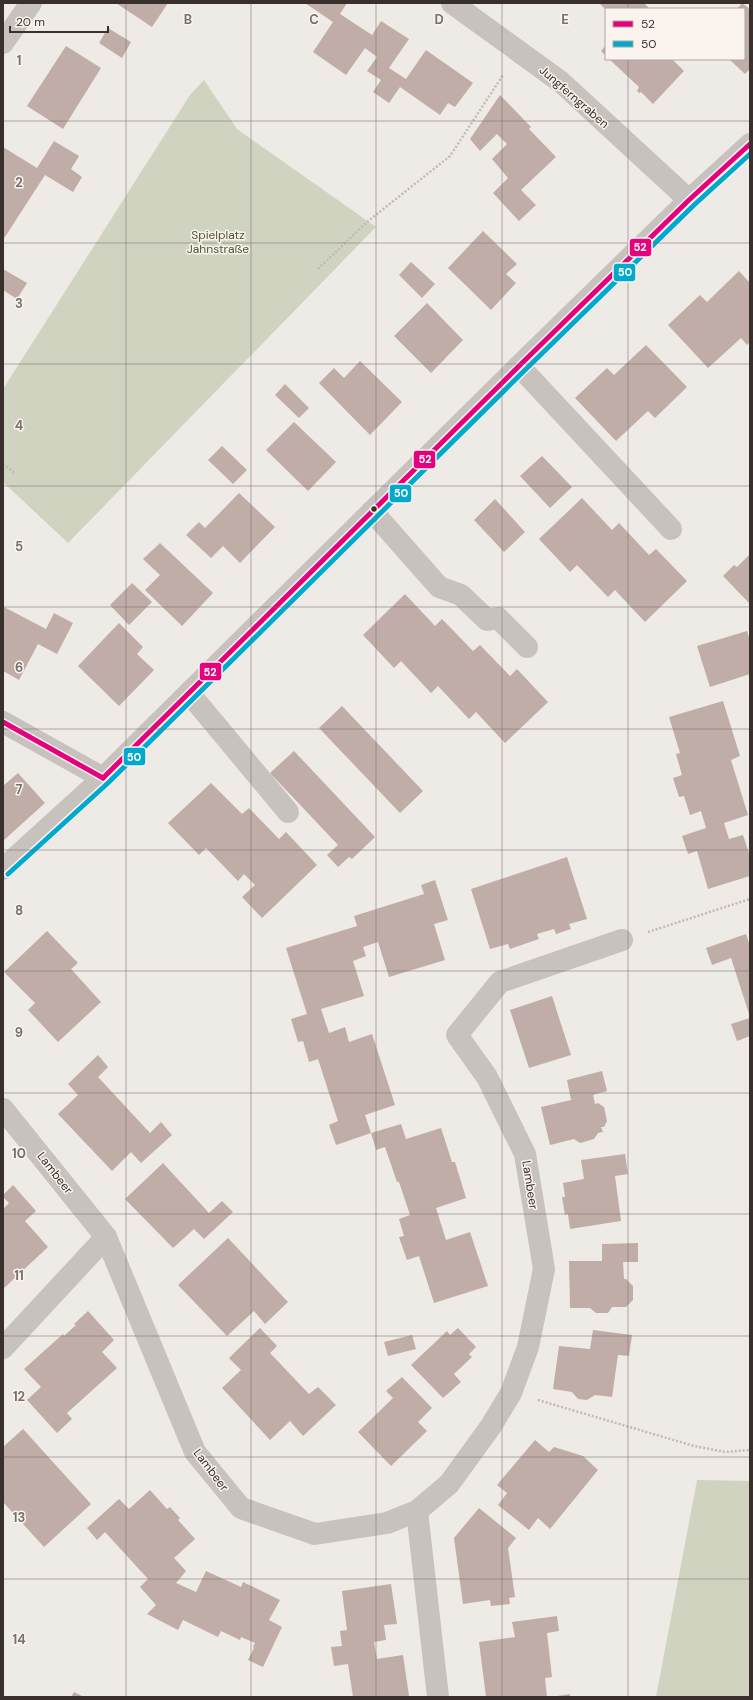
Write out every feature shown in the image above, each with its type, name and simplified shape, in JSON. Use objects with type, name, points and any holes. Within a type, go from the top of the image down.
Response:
[{"type":"street","points":[[3,43],[31,3]]},
{"type":"street","name":"Jungferngraben","points":[[452,3],[561,82],[689,200]]},
{"type":"street","points":[[3,869],[103,778],[519,366],[689,200],[750,144]]},
{"type":"street","points":[[519,366],[671,529]]},
{"type":"street","points":[[372,511],[439,587],[461,595],[487,620],[498,618],[527,647]]},
{"type":"street","points":[[189,693],[288,812]]},
{"type":"street","points":[[3,722],[103,778]]},
{"type":"street","name":"Lambeer","points":[[3,1109],[106,1237],[195,1452],[241,1508],[315,1534],[387,1523],[417,1511],[449,1484],[492,1426],[511,1392],[528,1347],[544,1269],[525,1154],[487,1077],[457,1035],[500,982],[622,940]]},
{"type":"street","points":[[3,1348],[106,1237]]},
{"type":"street","points":[[417,1511],[438,1697]]},
{"type":"path","points":[[318,269],[367,222],[450,156],[518,51]]},
{"type":"path","points":[[3,464],[15,473]]},
{"type":"path","points":[[622,940],[750,899]]},
{"type":"path","points":[[511,1392],[694,1446],[725,1452],[750,1450]]},
{"type":"green space","name":"Spielplatz Jahnstraße","points":[[204,80],[237,129],[376,227],[68,543],[3,482],[3,389],[190,95]]},
{"type":"green space","points":[[697,1480],[750,1481],[750,1697],[656,1697]]},
{"type":"building","points":[[116,3],[168,3],[152,27]]},
{"type":"building","points":[[305,3],[347,3],[340,14],[372,35],[381,21],[409,39],[389,68],[406,79],[426,50],[473,83],[455,107],[448,103],[440,115],[400,87],[389,103],[373,92],[381,80],[367,71],[377,57],[365,48],[346,75],[313,52],[333,22]]},
{"type":"building","points":[[599,3],[644,3],[649,8],[605,8]]},
{"type":"building","points":[[742,3],[750,9],[750,69],[745,74],[730,60],[745,60],[745,8],[738,8]]},
{"type":"building","points":[[108,28],[131,42],[122,58],[99,43]]},
{"type":"building","points":[[66,46],[101,68],[63,129],[27,106]]},
{"type":"building","points":[[605,46],[605,55],[601,51]]},
{"type":"building","points":[[610,60],[673,60],[684,71],[653,104],[641,92],[639,93],[637,91],[639,87]]},
{"type":"building","points":[[500,95],[531,127],[529,129],[556,157],[521,190],[536,205],[519,221],[493,193],[508,178],[492,159],[507,144],[497,134],[480,151],[470,139]]},
{"type":"building","points":[[54,141],[79,156],[71,169],[82,177],[73,192],[45,175],[3,240],[3,147],[37,168]]},
{"type":"building","points":[[483,231],[517,264],[506,274],[516,283],[491,310],[448,268]]},
{"type":"building","points":[[411,262],[435,284],[422,298],[399,275]]},
{"type":"building","points":[[3,269],[27,283],[17,299],[3,290]]},
{"type":"building","points":[[739,271],[750,283],[750,342],[747,345],[741,338],[708,368],[668,325],[700,295],[707,302]]},
{"type":"building","points":[[427,303],[463,340],[431,373],[394,336]]},
{"type":"building","points":[[646,345],[687,387],[655,418],[648,411],[616,441],[575,398],[607,368],[614,375]]},
{"type":"building","points":[[360,361],[402,402],[370,435],[319,383],[334,368],[344,378]]},
{"type":"building","points":[[285,384],[309,408],[299,418],[275,395]]},
{"type":"building","points":[[294,422],[336,462],[308,491],[266,450]]},
{"type":"building","points":[[222,446],[247,470],[233,484],[208,460]]},
{"type":"building","points":[[542,456],[572,487],[550,508],[520,476]]},
{"type":"building","points":[[239,493],[275,527],[240,563],[223,546],[211,558],[186,535],[199,522],[205,528]]},
{"type":"building","points":[[582,498],[612,530],[619,523],[649,555],[656,549],[687,581],[645,622],[615,590],[608,597],[577,565],[570,572],[539,539]]},
{"type":"building","points":[[495,499],[525,532],[504,552],[474,520]]},
{"type":"building","points":[[160,543],[213,593],[182,626],[145,590],[160,575],[143,559]]},
{"type":"building","points":[[750,554],[750,604],[723,576],[734,565],[737,567]]},
{"type":"building","points":[[132,583],[152,602],[129,625],[110,605]]},
{"type":"building","points":[[405,594],[435,626],[442,619],[473,651],[480,645],[510,676],[517,669],[548,702],[505,743],[476,712],[469,719],[438,686],[431,693],[401,661],[394,668],[363,635]]},
{"type":"building","points":[[4,607],[46,629],[54,613],[73,623],[57,654],[38,644],[19,680],[3,671]]},
{"type":"building","points":[[119,623],[143,647],[137,654],[154,670],[119,706],[78,666]]},
{"type":"building","points":[[747,631],[750,641],[750,674],[710,687],[697,646]]},
{"type":"building","points":[[723,701],[740,756],[731,760],[748,815],[724,823],[729,839],[743,835],[750,856],[750,876],[708,889],[697,851],[688,854],[682,836],[706,828],[701,811],[690,815],[684,796],[679,797],[673,778],[682,775],[676,754],[680,753],[669,717]]},
{"type":"building","points":[[342,706],[423,791],[400,813],[319,728]]},
{"type":"building","points":[[294,751],[375,837],[352,859],[349,857],[338,867],[327,855],[338,845],[270,773]]},
{"type":"building","points":[[18,773],[45,803],[3,841],[3,786]]},
{"type":"building","points":[[211,783],[242,814],[249,808],[279,839],[286,832],[317,865],[262,918],[242,897],[255,885],[244,874],[238,881],[206,848],[199,855],[168,823]]},
{"type":"building","points":[[567,857],[587,919],[569,924],[571,929],[556,934],[554,929],[537,934],[539,939],[510,949],[508,944],[490,949],[471,889]]},
{"type":"building","points":[[435,880],[448,920],[434,924],[445,960],[389,977],[378,942],[363,947],[366,956],[353,961],[364,996],[321,1009],[329,1033],[345,1027],[349,1042],[372,1034],[395,1105],[365,1115],[371,1133],[336,1145],[329,1125],[338,1121],[318,1059],[309,1062],[303,1041],[298,1042],[291,1019],[307,1014],[286,948],[357,926],[354,916],[424,894],[421,885]]},
{"type":"building","points":[[47,931],[78,963],[71,969],[101,1002],[58,1042],[28,1010],[35,1003],[4,972]]},
{"type":"building","points":[[746,934],[750,946],[750,1017],[731,958],[712,965],[706,948]]},
{"type":"building","points":[[552,996],[571,1055],[529,1068],[510,1010]]},
{"type":"building","points":[[750,1018],[750,1036],[737,1041],[731,1024]]},
{"type":"building","points":[[98,1055],[108,1067],[98,1077],[150,1133],[161,1122],[172,1135],[141,1163],[131,1152],[112,1171],[58,1114],[78,1095],[68,1084]]},
{"type":"building","points":[[602,1071],[607,1091],[593,1095],[595,1104],[598,1103],[604,1107],[607,1121],[604,1127],[601,1127],[603,1132],[598,1133],[594,1139],[580,1143],[574,1139],[550,1145],[541,1107],[571,1100],[567,1080]]},
{"type":"building","points":[[401,1124],[406,1139],[441,1128],[452,1162],[455,1162],[466,1198],[436,1208],[446,1240],[470,1232],[488,1286],[434,1303],[419,1256],[407,1260],[399,1237],[404,1236],[399,1219],[410,1215],[385,1147],[376,1150],[371,1133]]},
{"type":"building","points":[[625,1154],[628,1174],[615,1176],[621,1221],[570,1229],[568,1214],[565,1215],[562,1197],[565,1197],[563,1183],[584,1179],[581,1160]]},
{"type":"building","points":[[163,1163],[209,1213],[222,1201],[233,1212],[204,1239],[194,1229],[173,1248],[125,1199]]},
{"type":"building","points":[[13,1185],[36,1211],[25,1221],[48,1247],[3,1289],[3,1209],[9,1203],[3,1195]]},
{"type":"building","points":[[228,1238],[288,1302],[265,1324],[254,1311],[227,1336],[178,1285]]},
{"type":"building","points":[[638,1243],[638,1262],[623,1262],[624,1279],[626,1279],[633,1286],[633,1300],[626,1307],[612,1307],[608,1313],[596,1313],[590,1308],[570,1308],[569,1261],[602,1261],[602,1244]]},
{"type":"building","points":[[88,1311],[114,1340],[102,1352],[117,1368],[67,1413],[72,1419],[57,1433],[27,1400],[41,1387],[24,1369],[63,1334],[64,1336]]},
{"type":"building","points":[[260,1328],[277,1346],[270,1353],[309,1394],[318,1387],[336,1405],[303,1436],[290,1421],[270,1440],[222,1388],[241,1370],[229,1358]]},
{"type":"building","points":[[458,1328],[476,1347],[469,1354],[472,1357],[454,1374],[461,1382],[443,1398],[411,1365],[447,1331],[450,1335]]},
{"type":"building","points":[[593,1330],[632,1335],[629,1356],[618,1355],[612,1397],[595,1395],[587,1400],[578,1399],[572,1392],[553,1389],[559,1346],[590,1349]]},
{"type":"building","points":[[412,1335],[416,1349],[388,1356],[384,1342]]},
{"type":"building","points":[[402,1377],[432,1408],[418,1422],[427,1431],[391,1466],[358,1432],[393,1398],[386,1391]]},
{"type":"building","points":[[23,1429],[91,1504],[44,1547],[3,1502],[3,1447]]},
{"type":"building","points":[[535,1440],[549,1452],[554,1447],[583,1456],[598,1470],[550,1529],[538,1518],[529,1530],[498,1505],[507,1493],[497,1485]]},
{"type":"building","points":[[150,1490],[167,1509],[170,1507],[180,1518],[178,1520],[195,1539],[174,1558],[186,1571],[176,1583],[196,1592],[206,1571],[241,1587],[243,1582],[280,1600],[269,1620],[282,1627],[263,1667],[248,1660],[255,1643],[241,1637],[240,1640],[221,1631],[218,1637],[183,1620],[178,1630],[147,1614],[156,1605],[140,1587],[148,1579],[105,1532],[97,1540],[87,1528],[119,1499],[129,1509]]},
{"type":"building","points":[[479,1508],[516,1538],[508,1548],[515,1597],[509,1598],[510,1604],[491,1606],[490,1600],[463,1604],[454,1538]]},
{"type":"building","points":[[391,1584],[397,1624],[384,1625],[386,1640],[374,1642],[377,1659],[403,1655],[409,1696],[353,1697],[348,1664],[334,1666],[331,1647],[342,1646],[340,1631],[347,1630],[342,1591]]},
{"type":"building","points":[[557,1616],[559,1631],[547,1633],[552,1677],[545,1678],[547,1697],[486,1697],[479,1642],[515,1637],[512,1622]]},
{"type":"building","points":[[74,1692],[84,1697],[71,1697]]},
{"type":"building","points":[[570,1694],[570,1697],[557,1697],[557,1696]]},
{"type":"transit line","name":"52","points":[[103,778],[519,366],[689,200],[750,144]]},
{"type":"transit line","name":"50","points":[[8,874],[108,783],[524,371],[694,205],[750,154]]},
{"type":"transit line","name":"52","points":[[3,722],[103,778]]}]
